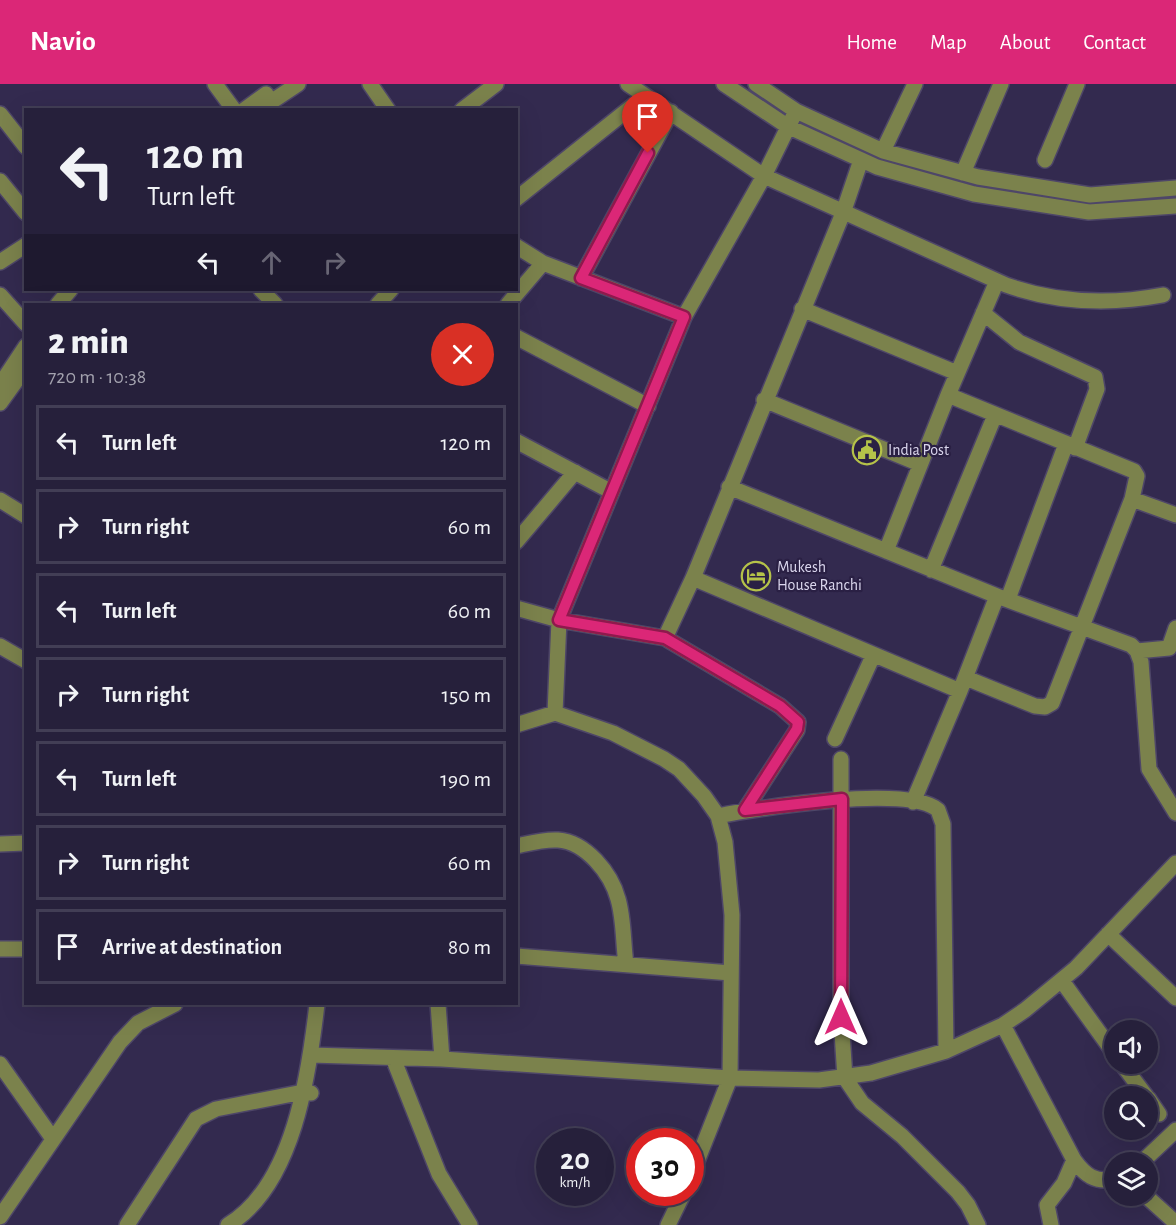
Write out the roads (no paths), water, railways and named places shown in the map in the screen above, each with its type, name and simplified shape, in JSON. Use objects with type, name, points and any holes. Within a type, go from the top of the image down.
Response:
[{"type":"street","points":[[214,84],[232,108]]},
{"type":"street","points":[[247,108],[281,84]]},
{"type":"street","points":[[263,108],[298,84]]},
{"type":"street","points":[[370,84],[387,108]]},
{"type":"street","points":[[465,108],[496,84]]},
{"type":"street","points":[[628,84],[764,176],[997,281],[1027,292],[1091,302],[1137,300],[1163,295]]},
{"type":"street","points":[[724,84],[787,126],[861,160],[877,167],[974,194],[1089,212],[1176,206]]},
{"type":"street","points":[[756,84],[796,111],[883,151],[971,175],[1090,195],[1176,188]]},
{"type":"street","points":[[883,151],[915,84]]},
{"type":"street","points":[[974,194],[971,175],[1001,84]]},
{"type":"street","points":[[1045,160],[1077,84]]},
{"type":"street","points":[[518,197],[645,96]]},
{"type":"street","points":[[555,713],[559,620],[684,317],[764,176],[796,111]]},
{"type":"street","points":[[581,278],[671,112]]},
{"type":"street","points":[[0,114],[4,130],[24,145]]},
{"type":"street","points":[[665,638],[693,578],[764,400],[843,213],[861,160]]},
{"type":"street","points":[[0,181],[24,211]]},
{"type":"street","points":[[0,262],[24,246]]},
{"type":"street","points":[[518,247],[543,263],[684,317]]},
{"type":"street","points":[[509,303],[543,263]]},
{"type":"street","points":[[886,552],[957,373],[997,281]]},
{"type":"street","points":[[58,303],[69,291]]},
{"type":"street","points":[[72,303],[81,291]]},
{"type":"street","points":[[262,291],[274,303]]},
{"type":"street","points":[[379,303],[390,291]]},
{"type":"street","points":[[0,295],[24,322]]},
{"type":"street","points":[[802,309],[957,373]]},
{"type":"street","points":[[913,802],[963,685],[1097,389],[1095,377],[1019,342],[983,313]]},
{"type":"street","points":[[518,338],[648,406]]},
{"type":"street","points":[[0,385],[24,349]]},
{"type":"street","points":[[0,403],[24,370]]},
{"type":"street","points":[[693,578],[873,656],[963,685],[1045,707],[1052,703],[1058,694],[1084,628],[1132,499],[1137,482],[1134,471],[948,395]]},
{"type":"street","points":[[764,400],[920,464]]},
{"type":"street","points":[[931,570],[995,415]]},
{"type":"street","points":[[518,442],[612,492]]},
{"type":"street","points":[[518,540],[575,472]]},
{"type":"street","points":[[729,487],[1002,598],[1131,645],[1137,651],[1141,662],[1149,769],[1176,813]]},
{"type":"street","points":[[1132,499],[1176,515]]},
{"type":"street","points":[[0,500],[24,515]]},
{"type":"street","points":[[0,512],[24,527]]},
{"type":"street","points":[[518,609],[559,620],[665,638],[780,706],[798,722],[797,729],[745,810]]},
{"type":"street","points":[[1137,651],[1169,648],[1176,628]]},
{"type":"street","points":[[0,646],[24,660]]},
{"type":"street","points":[[835,739],[873,656]]},
{"type":"street","points":[[518,723],[555,713],[613,733],[664,759],[694,783],[718,816],[725,842],[730,892],[730,1078],[704,1144]]},
{"type":"street","points":[[841,759],[841,1006],[845,1078],[862,1103],[902,1136],[958,1192],[972,1210],[978,1225]]},
{"type":"street","points":[[718,816],[745,810],[842,799],[913,802],[935,807],[943,824],[946,1051]]},
{"type":"street","points":[[518,846],[546,840],[561,840],[576,845],[590,855],[612,882],[618,899],[626,964]]},
{"type":"street","points":[[0,844],[24,843]]},
{"type":"street","points":[[317,1056],[442,1059],[730,1078],[845,1078],[894,1068],[946,1051],[1003,1025],[1062,981],[1176,863]]},
{"type":"street","points":[[1108,934],[1176,999]]},
{"type":"street","points":[[0,949],[24,949]]},
{"type":"street","points":[[518,956],[731,973]]},
{"type":"street","points":[[1062,981],[1104,1039]]},
{"type":"street","points":[[0,1217],[120,1042],[138,1023],[173,1005]]},
{"type":"street","points":[[317,1005],[317,1056]]},
{"type":"street","points":[[246,1224],[270,1200],[294,1150],[317,1056],[326,1005]]},
{"type":"street","points":[[438,1005],[442,1059]]},
{"type":"street","points":[[1003,1025],[1074,1160],[1082,1171],[1094,1179],[1104,1179]]},
{"type":"street","points":[[393,1058],[439,1174],[471,1225]]},
{"type":"street","points":[[0,1064],[9,1081],[52,1139]]},
{"type":"street","points":[[1130,1074],[1139,1086]]},
{"type":"street","points":[[127,1225],[196,1119],[216,1109],[307,1092]]},
{"type":"street","points":[[228,1225],[257,1202],[266,1188],[286,1147],[307,1092]]},
{"type":"street","points":[[1153,1152],[1176,1130]]},
{"type":"street","points":[[1051,1225],[1047,1205],[1065,1183],[1074,1160]]},
{"type":"street","points":[[668,1225],[677,1206]]},
{"type":"street","points":[[1157,1206],[1176,1223]]},
{"type":"place","name":"India Post","points":[[867,450]]},
{"type":"place","name":"Mukesh House Ranchi","points":[[756,576]]}]
